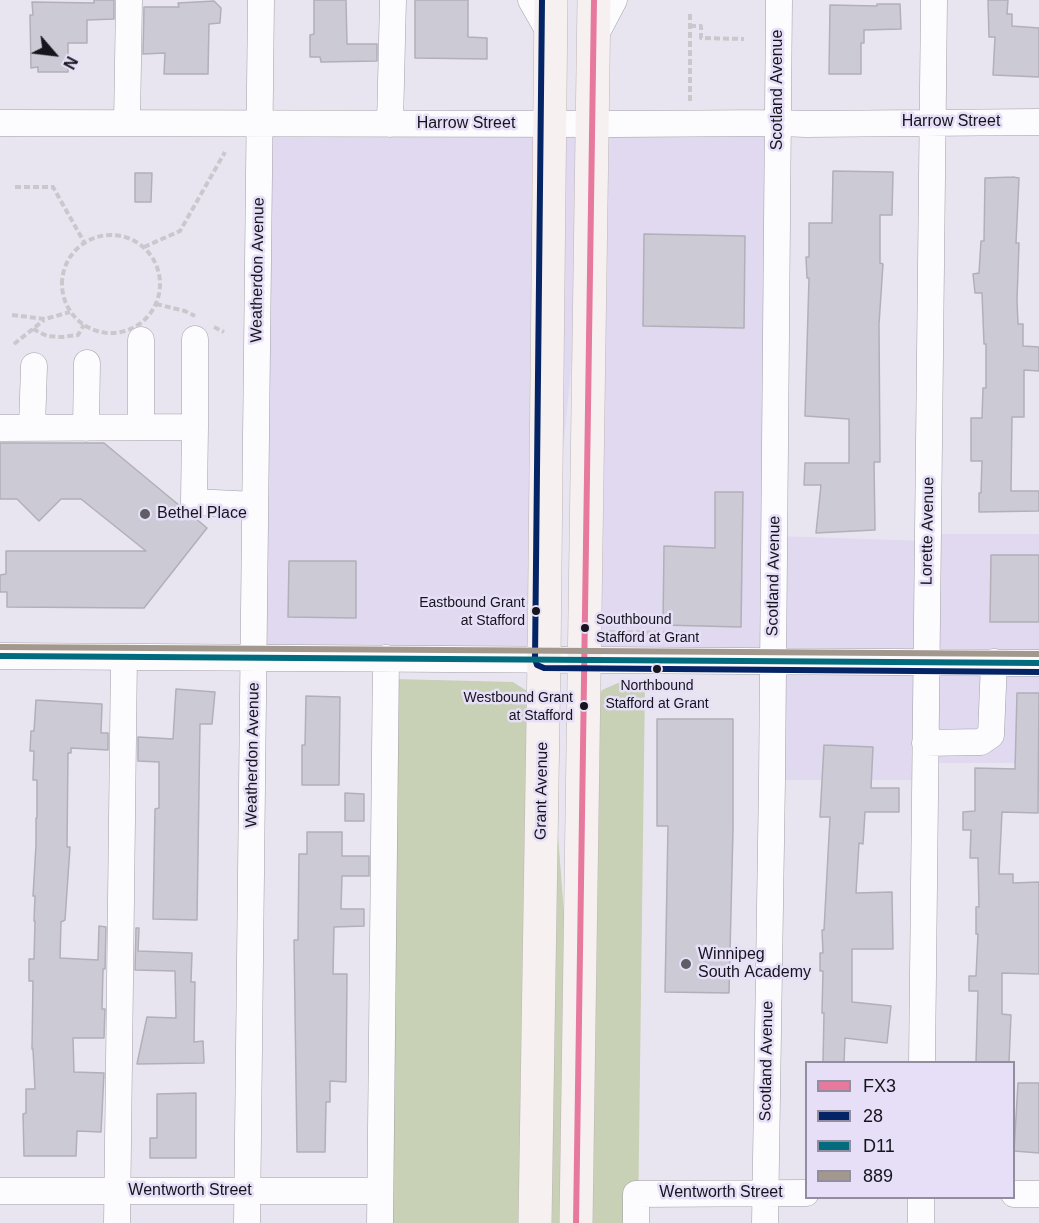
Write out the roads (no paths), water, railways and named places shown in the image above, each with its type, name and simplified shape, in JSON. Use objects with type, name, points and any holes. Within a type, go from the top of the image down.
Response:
[{"type":"main road","name":"Grant Avenue","points":[[535,1223],[551,0]]},
{"type":"main road","points":[[576,1223],[594,0]]},
{"type":"street","points":[[127,123],[129,0]]},
{"type":"street","name":"Weatherdon Avenue","points":[[247,1223],[261,0]]},
{"type":"street","points":[[390,124],[393,0]]},
{"type":"street","points":[[531,0],[550,35]]},
{"type":"street","points":[[593,38],[614,0]]},
{"type":"street","name":"Scotland Avenue","points":[[765,1223],[772,780],[779,0]]},
{"type":"street","name":"Lorette Avenue","points":[[922,1061],[933,0]]},
{"type":"street","name":"Harrow Street","points":[[0,123],[1039,122]]},
{"type":"street","points":[[195,339],[194,502],[255,505]]},
{"type":"street","points":[[141,340],[141,427]]},
{"type":"street","points":[[86,428],[87,363]]},
{"type":"street","points":[[32,428],[34,366]]},
{"type":"street","points":[[0,428],[195,427]]},
{"type":"street","points":[[0,656],[1039,663]]},
{"type":"street","points":[[117,1223],[124,657]]},
{"type":"street","points":[[380,1223],[386,658]]},
{"type":"street","points":[[925,743],[981,742],[991,735],[994,662]]},
{"type":"street","name":"Wentworth Street","points":[[0,1191],[380,1191]]},
{"type":"street","name":"Wentworth Street","points":[[636,1223],[636,1194],[805,1193]]},
{"type":"street","points":[[1015,1194],[1039,1194]]},
{"type":"street","points":[[921,1199],[921,1223]]},
{"type":"place","name":"Bethel Place","points":[[145,514]]},
{"type":"place","name":"Eastbound Grant at Stafford","points":[[536,611]]},
{"type":"place","name":"Southbound Stafford at Grant","points":[[585,628]]},
{"type":"place","name":"Northbound Stafford at Grant","points":[[657,669]]},
{"type":"place","name":"Westbound Grant at Stafford","points":[[584,706]]},
{"type":"place","name":"Winnipeg South Academy","points":[[686,964]]}]
